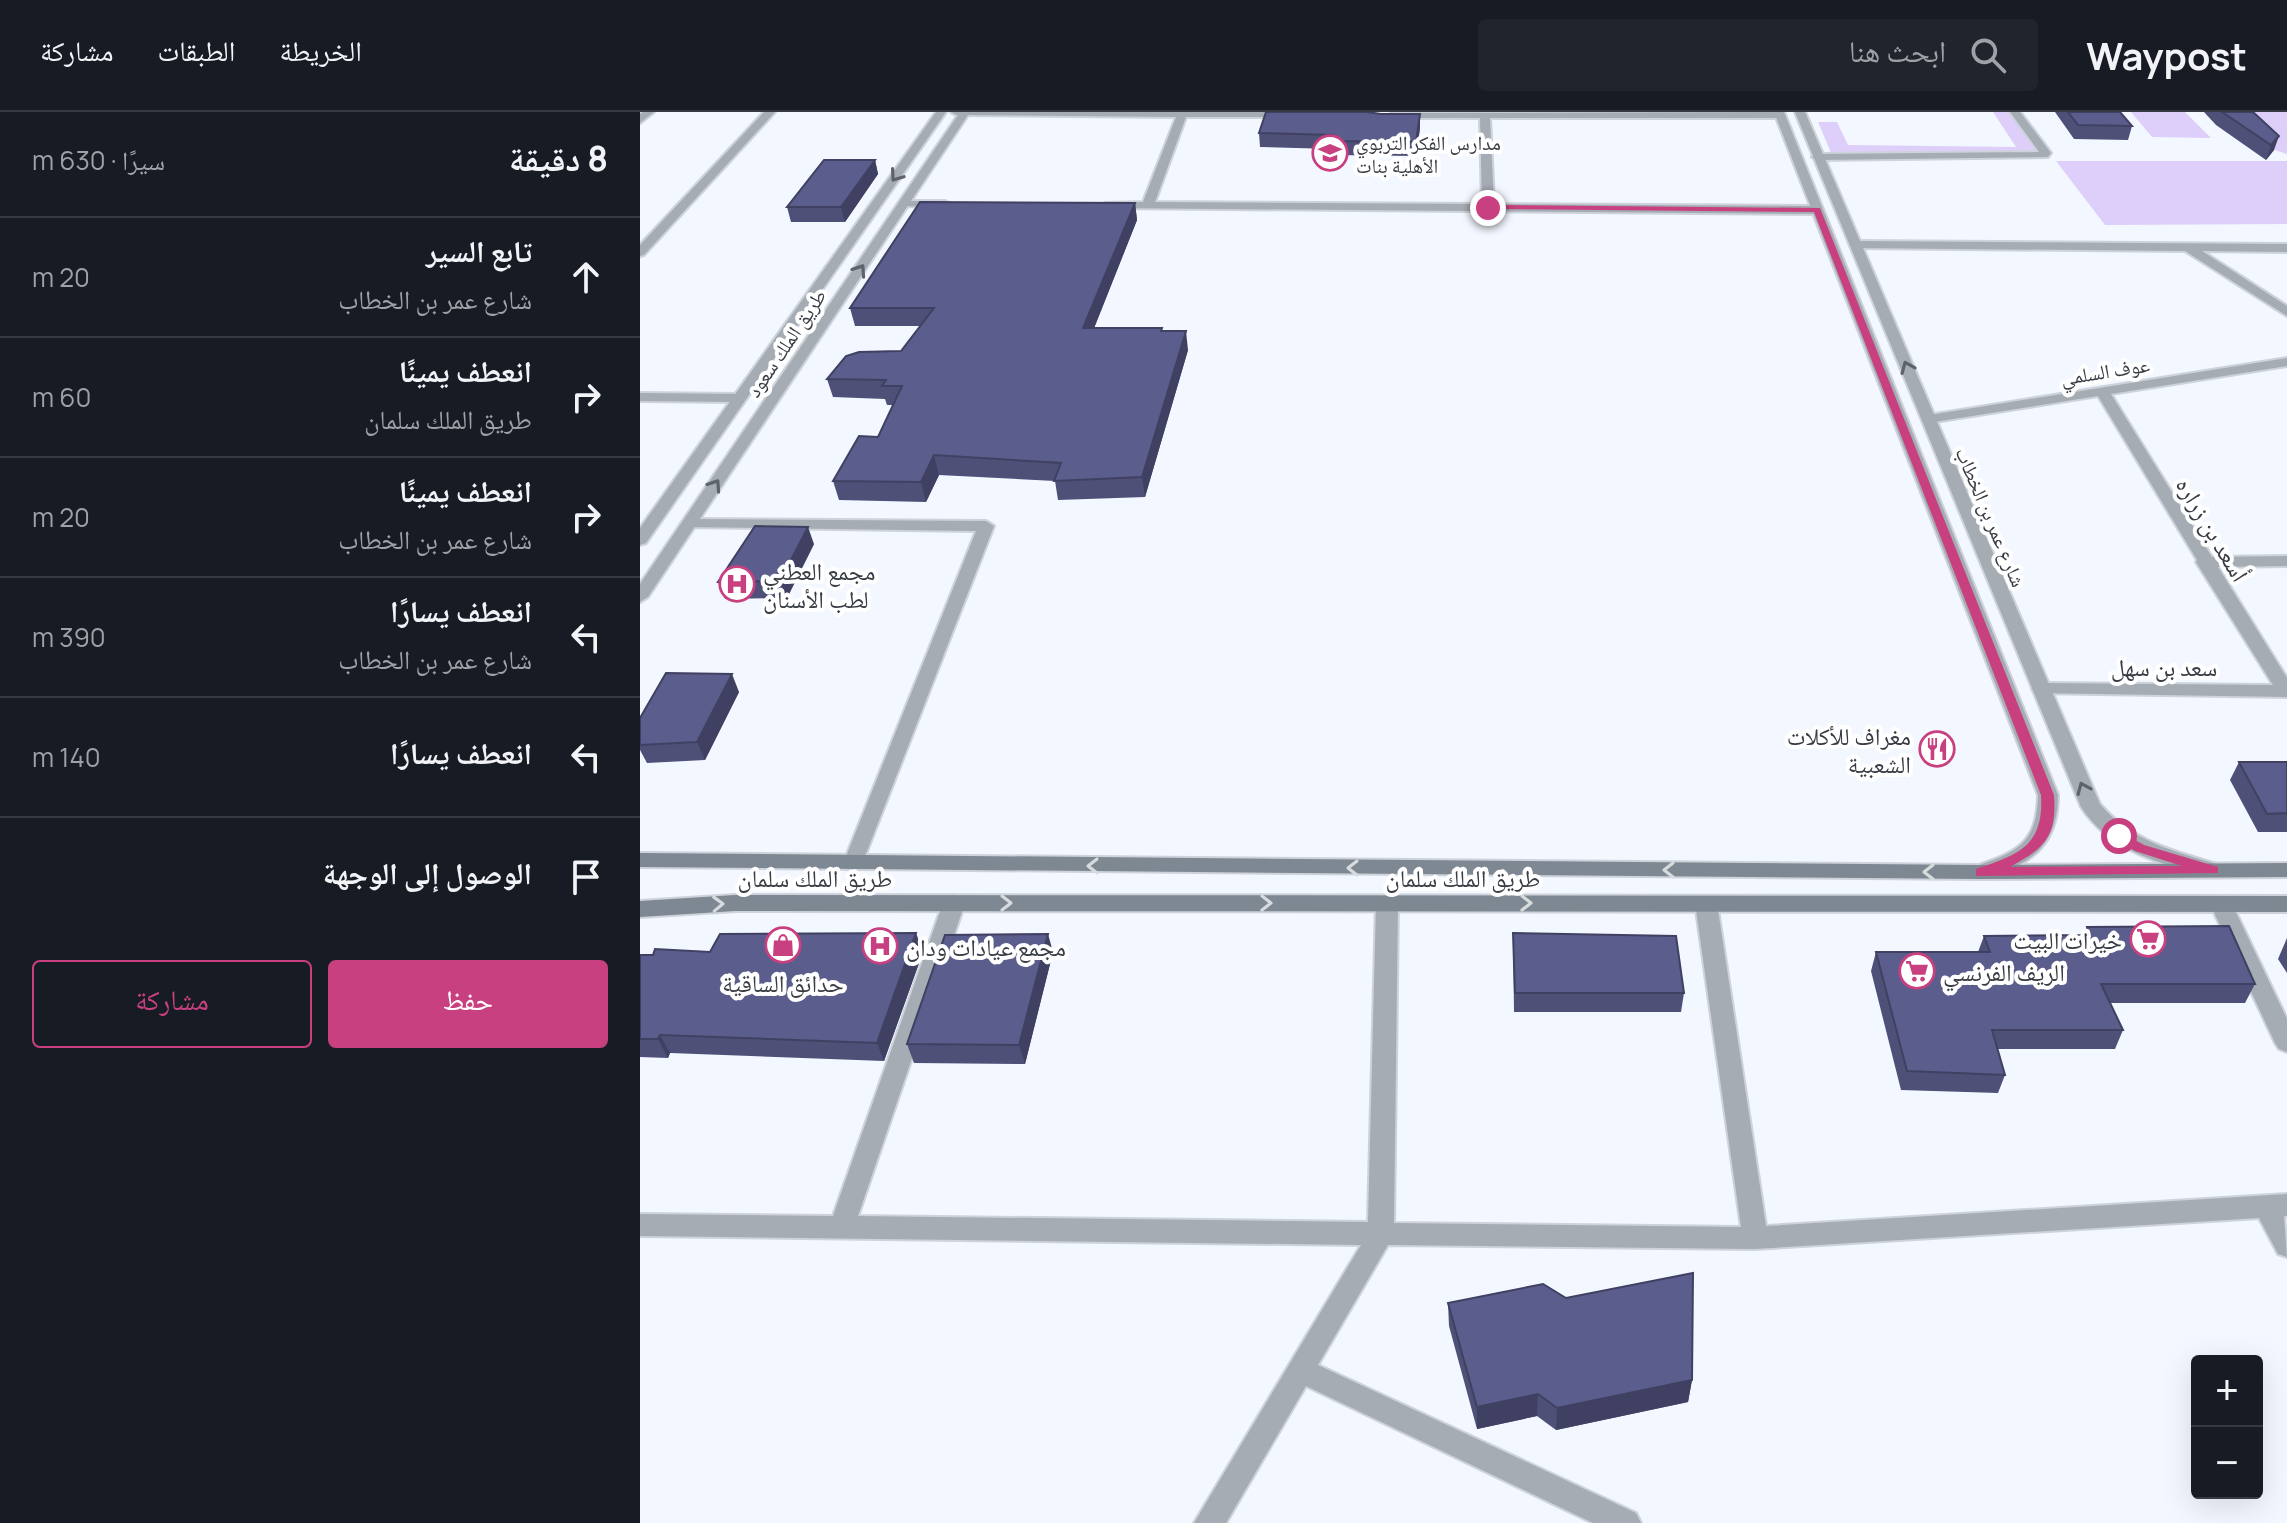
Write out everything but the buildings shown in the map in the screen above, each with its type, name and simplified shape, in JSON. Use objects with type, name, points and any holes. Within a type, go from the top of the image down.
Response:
[{"type":"main road","name":"طريق الملك سلمان","points":[[640,860],[1980,872],[2287,870]]},
{"type":"main road","name":"طريق الملك سلمان","points":[[640,909],[735,903],[2287,904]]},
{"type":"street","points":[[640,120],[649,112]]},
{"type":"street","points":[[640,252],[770,112]]},
{"type":"street","name":"طريق الملك سعود","points":[[640,540],[941,112]]},
{"type":"street","name":"شارع عمر بن الخطاب","points":[[1800,112],[2086,794],[2102,821],[2139,848],[2213,870]]},
{"type":"street","points":[[1818,157],[2044,155],[2046,153],[2015,112]]},
{"type":"street","points":[[961,113],[1310,115]]},
{"type":"street","name":"طريق الملك سعود","points":[[640,597],[904,204],[961,113]]},
{"type":"street","points":[[1486,114],[1488,208]]},
{"type":"street","points":[[1390,115],[1779,114]]},
{"type":"street","name":"شارع عمر بن الخطاب","points":[[1779,114],[2048,795],[2046,832],[2037,844],[2008,863],[1980,872]]},
{"type":"street","points":[[1148,205],[1182,115]]},
{"type":"street","points":[[904,204],[965,204]]},
{"type":"street","points":[[1102,205],[1817,210]]},
{"type":"street","points":[[1856,245],[2287,248]]},
{"type":"street","points":[[2187,247],[2287,312]]},
{"type":"street","points":[[2281,363],[2287,380]]},
{"type":"street","name":"عوف السلمي","points":[[1928,419],[2281,363]]},
{"type":"street","name":"أسعد بن زراره","points":[[2102,391],[2204,562],[2286,691]]},
{"type":"street","points":[[640,397],[740,398]]},
{"type":"street","points":[[689,524],[986,526],[853,864]]},
{"type":"street","points":[[2204,562],[2287,561]]},
{"type":"street","name":"سعد بن سهل","points":[[2041,689],[2286,691]]},
{"type":"street","points":[[842,1227],[954,903]]},
{"type":"street","points":[[1209,1523],[1381,1234],[1387,903]]},
{"type":"street","points":[[1706,903],[1755,1238]]},
{"type":"street","points":[[2221,904],[2287,1043]]},
{"type":"street","points":[[640,1225],[1755,1238],[2277,1206],[2287,1246]]},
{"type":"street","points":[[1300,1370],[1626,1523]]},
{"type":"shaded area","points":[[1993,112],[2015,112],[2044,153],[1832,155],[1818,122],[1837,122],[1848,145],[2016,147]]},
{"type":"shaded area","points":[[2131,112],[2185,112],[2211,138],[2152,137]]},
{"type":"shaded area","points":[[2205,112],[2287,112],[2287,154],[2265,147]]},
{"type":"shaded area","points":[[2056,161],[2287,161],[2287,224],[2105,225]]},
{"type":"place","name":"مدارس الفكر التربوي الأهلية بنات","points":[[1330,153]]},
{"type":"place","name":"مجمع العطني لطب الأسنان","points":[[737,584]]},
{"type":"place","name":"مغراف للأكلات الشعبية","points":[[1937,749]]},
{"type":"place","name":"خيرات البيت","points":[[2148,939]]},
{"type":"place","name":"حدائق الساقية","points":[[783,945]]},
{"type":"place","name":"مجمع عيادات ودان","points":[[880,946]]},
{"type":"place","name":"الريف الفرنسي","points":[[1917,971]]},
{"type":"route","points":[[1488,208],[1817,210],[2048,795],[2046,832],[2037,844],[2008,863],[1980,872],[2213,870],[2139,848],[2119,836]]}]
